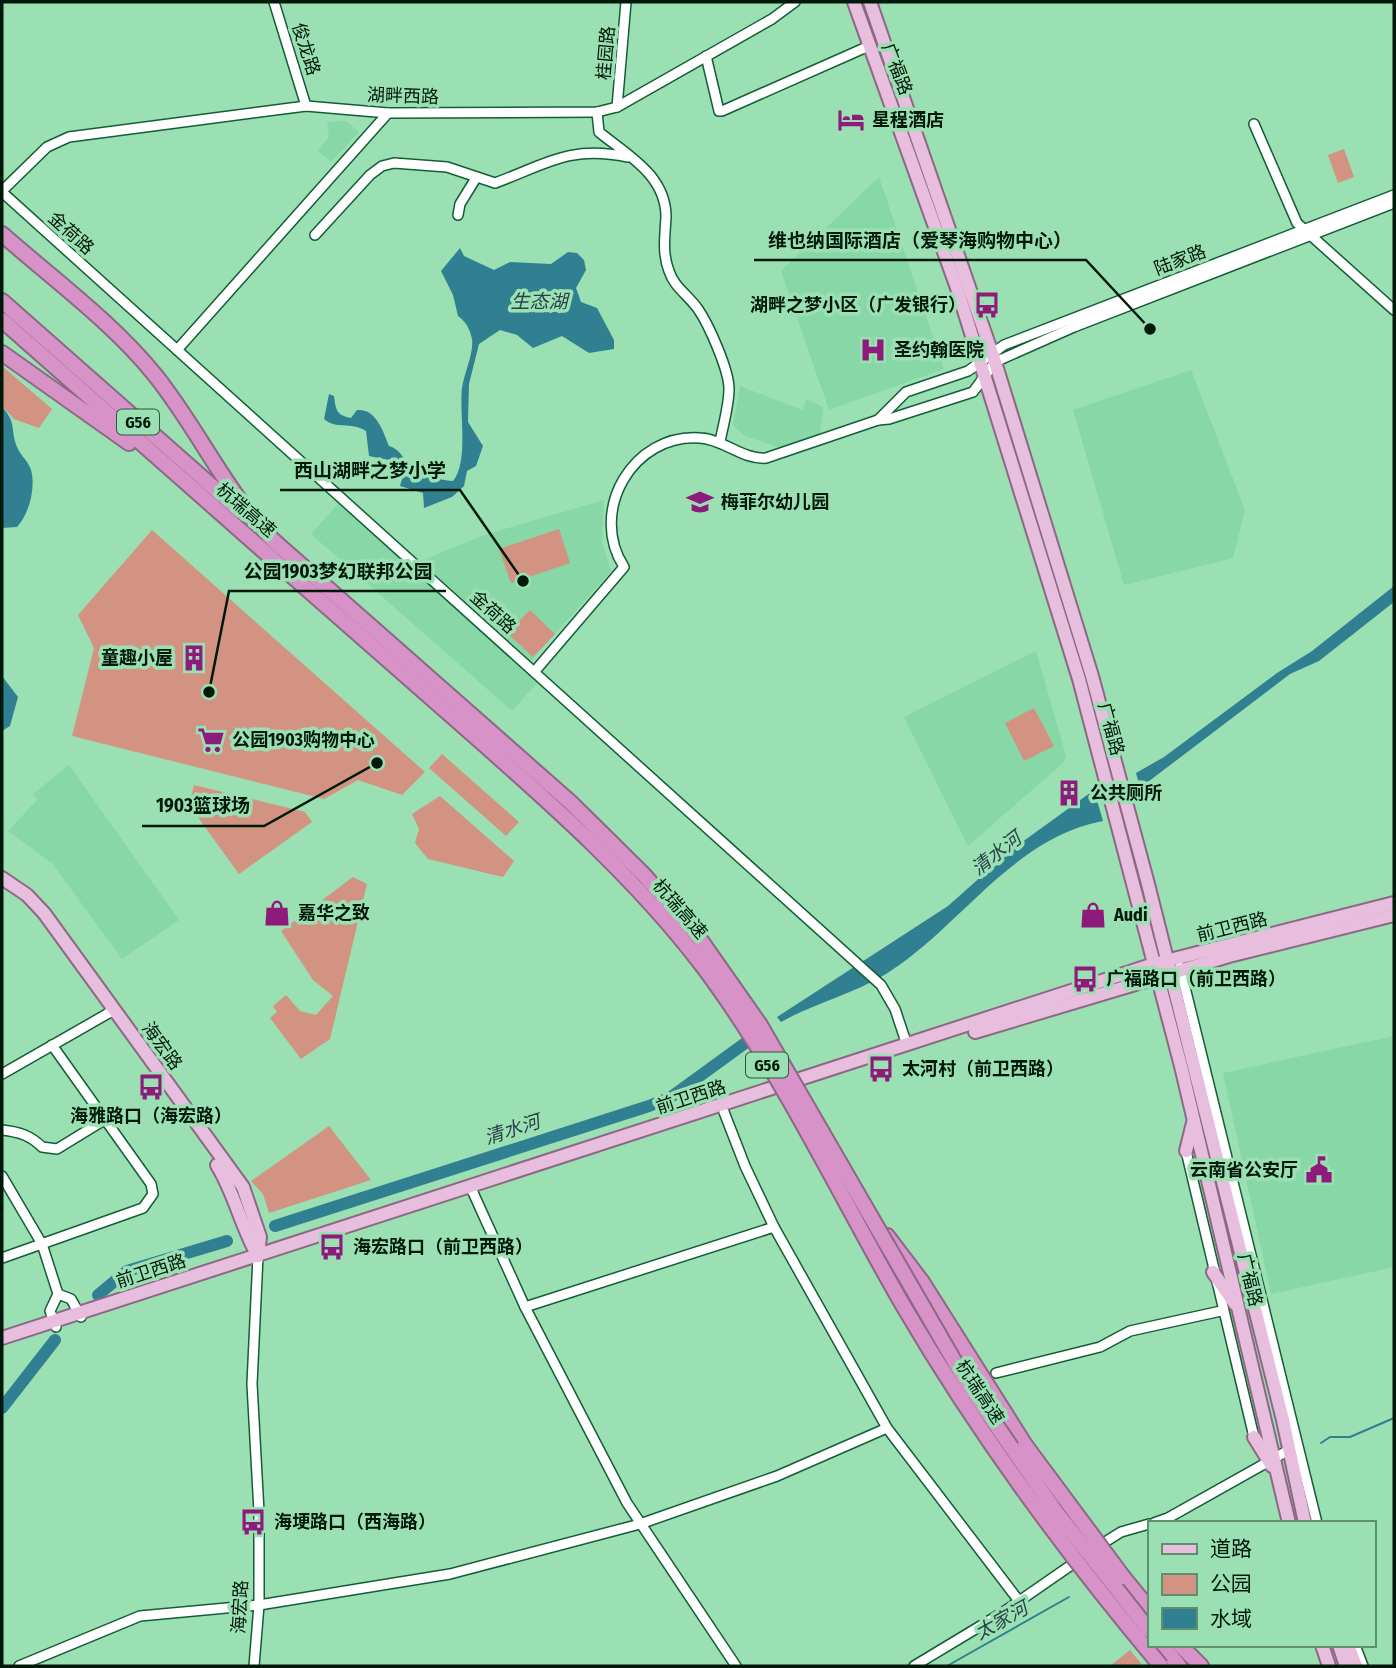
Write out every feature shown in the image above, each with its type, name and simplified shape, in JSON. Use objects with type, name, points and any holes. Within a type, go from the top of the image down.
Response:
[{"type":"highway","points":[[2,234],[145,364],[176,404],[237,499],[274,546]]},
{"type":"highway","name":"杭瑞高速","points":[[2,302],[274,546],[570,802],[662,895],[711,953],[750,1008],[932,1325],[993,1422],[1070,1532],[1148,1629]]},
{"type":"highway","name":"杭瑞高速","points":[[2,320],[206,500],[274,546],[568,820],[633,884],[688,947],[748,1032],[903,1305],[974,1420],[1059,1540],[1161,1666]]},
{"type":"highway","points":[[2,353],[160,464],[206,500]]},
{"type":"highway","points":[[861,1202],[916,1274],[1037,1462],[1148,1608]]},
{"type":"highway","points":[[1164,1647],[1179,1666]]},
{"type":"highway","points":[[1182,1647],[1201,1666]]},
{"type":"main road","name":"广福路","points":[[854,2],[949,265],[1027,505],[1168,967],[1194,1119],[1272,1460],[1279,1477],[1289,1521]]},
{"type":"main road","name":"广福路","points":[[870,2],[993,357],[1092,676],[1283,1420],[1305,1521]]},
{"type":"main road","name":"海宏路","points":[[2,878],[27,895],[44,913],[218,1165],[228,1183],[258,1259]]},
{"type":"main road","name":"海宏路","points":[[2,886],[22,900],[38,917],[111,1012]]},
{"type":"main road","name":"前卫西路","points":[[472,1191],[907,1045],[1394,903]]},
{"type":"main road","name":"前卫西路","points":[[2,1338],[81,1316],[724,1112],[1168,967],[1394,915]]},
{"type":"main road","points":[[1186,1151],[1194,1119]]},
{"type":"main road","points":[[1213,1272],[1239,1309]]},
{"type":"main road","name":"前卫西路","points":[[2,1345],[55,1324]]},
{"type":"main road","points":[[1278,1368],[1283,1420]]},
{"type":"main road","points":[[1254,1437],[1272,1460]]},
{"type":"main road","points":[[1323,1647],[1329,1666]]},
{"type":"main road","points":[[1340,1647],[1346,1666]]},
{"type":"main road","points":[[1350,1647],[1356,1666]]},
{"type":"street","name":"俊龙路","points":[[274,2],[306,106]]},
{"type":"street","name":"桂园路","points":[[617,107],[626,2]]},
{"type":"street","name":"湖畔西路","points":[[2,191],[47,148],[69,137],[306,106],[388,113],[597,112],[617,107],[772,19],[795,2]]},
{"type":"street","points":[[706,57],[716,102],[719,111],[722,111],[869,46]]},
{"type":"street","points":[[597,112],[599,132],[636,159],[650,173],[663,201],[664,251],[668,269],[677,286],[701,315],[726,371],[729,388],[720,442]]},
{"type":"street","points":[[177,350],[388,113]]},
{"type":"street","points":[[1254,124],[1297,223],[1312,230],[1394,303]]},
{"type":"street","points":[[315,235],[370,175],[382,166],[394,163],[447,167],[495,183],[534,165],[579,153],[597,152],[636,159]]},
{"type":"street","points":[[458,215],[460,204],[476,178]]},
{"type":"street","name":"金荷路","points":[[2,191],[881,985],[895,1009],[907,1045]]},
{"type":"street","name":"陆家路","points":[[878,420],[906,392],[968,371],[979,360],[1074,327],[1394,195]]},
{"type":"street","name":"陆家路","points":[[1312,230],[1394,204]]},
{"type":"street","points":[[1312,230],[1394,310]]},
{"type":"street","name":"陆家路","points":[[535,671],[624,567],[614,541],[612,512],[618,485],[628,471],[654,447],[673,440],[703,438],[720,442],[751,456],[766,458],[878,420],[889,419],[973,392],[993,357]]},
{"type":"street","points":[[1168,967],[1278,1368],[1316,1521]]},
{"type":"street","points":[[2,1074],[111,1012]]},
{"type":"street","points":[[2,1258],[143,1208],[153,1194],[151,1184],[52,1045]]},
{"type":"street","points":[[724,1112],[745,1166],[774,1227],[887,1428],[1019,1601]]},
{"type":"street","points":[[2,1130],[19,1132],[34,1139],[41,1147],[57,1149],[106,1119]]},
{"type":"street","points":[[1186,1151],[1221,1311],[1254,1437]]},
{"type":"street","points":[[2,1176],[42,1244],[58,1294],[50,1311],[55,1324]]},
{"type":"street","points":[[472,1191],[524,1307],[640,1524],[736,1666]]},
{"type":"street","points":[[524,1307],[774,1227]]},
{"type":"street","name":"海宏路","points":[[254,1666],[259,1605],[259,1512],[252,1384],[258,1259]]},
{"type":"street","points":[[58,1294],[71,1299],[81,1316]]},
{"type":"street","points":[[996,1373],[1100,1348],[1130,1331],[1221,1311]]},
{"type":"street","points":[[19,1666],[140,1616],[259,1605],[450,1574],[640,1524],[777,1476],[887,1428]]},
{"type":"street","points":[[1158,1521],[1289,1450]]},
{"type":"street","points":[[914,1666],[1019,1601],[1121,1532],[1148,1524]]},
{"type":"street","points":[[1356,1647],[1363,1666]]},
{"type":"shaded area","points":[[346,121],[359,132],[331,162],[318,151],[329,137],[327,122]]},
{"type":"shaded area","points":[[879,177],[944,369],[829,410],[781,271]]},
{"type":"shaded area","points":[[1191,370],[1245,510],[1233,558],[1124,585],[1073,410]]},
{"type":"shaded area","points":[[740,386],[802,410],[807,399],[823,407],[820,434],[780,448],[745,436],[733,425]]},
{"type":"shaded area","points":[[604,500],[602,542],[611,571],[531,661],[421,561],[484,535]]},
{"type":"shaded area","points":[[339,503],[540,680],[512,711],[311,534]]},
{"type":"shaded area","points":[[1036,651],[1066,756],[1063,763],[968,846],[904,717]]},
{"type":"shaded area","points":[[69,765],[179,920],[122,959],[52,863],[8,831],[37,800],[33,794]]},
{"type":"shaded area","name":"云南省公安厅","points":[[1394,1036],[1394,1267],[1271,1294],[1223,1073]]},
{"type":"green space","points":[[1344,149],[1354,177],[1338,183],[1328,155]]},
{"type":"green space","points":[[2,366],[52,409],[39,428],[14,419],[2,406]]},
{"type":"green space","points":[[559,529],[570,563],[511,583],[499,549]]},
{"type":"green space","points":[[152,530],[425,772],[402,795],[358,780],[324,799],[72,736],[94,648],[78,615]]},
{"type":"green space","points":[[530,610],[555,634],[533,657],[507,633]]},
{"type":"green space","points":[[1034,708],[1054,746],[1024,761],[1005,723]]},
{"type":"green space","points":[[442,754],[519,822],[506,836],[429,768]]},
{"type":"green space","points":[[194,785],[305,812],[312,822],[239,874],[189,805]]},
{"type":"green space","points":[[440,796],[514,861],[503,877],[428,859],[415,843],[419,829],[412,814]]},
{"type":"green space","points":[[353,877],[367,884],[330,1039],[301,1059],[270,1018],[277,1012],[273,1006],[286,995],[300,1011],[316,1015],[333,996],[313,980],[281,931]]},
{"type":"green space","points":[[329,1126],[371,1180],[269,1213],[263,1194],[251,1181]]},
{"type":"green space","points":[[1130,1650],[1143,1666],[1110,1666]]},
{"type":"water","name":"生态湖","points":[[460,248],[464,256],[494,270],[510,262],[551,264],[568,252],[577,253],[584,260],[586,270],[576,288],[581,302],[597,308],[614,340],[614,349],[589,353],[562,336],[533,348],[517,335],[500,330],[479,344],[469,384],[468,422],[483,446],[476,466],[467,471],[464,486],[452,497],[424,508],[423,493],[400,486],[403,476],[394,461],[369,456],[366,431],[354,426],[333,424],[324,419],[329,394],[334,396],[336,408],[342,415],[351,418],[357,410],[364,410],[374,417],[389,446],[398,451],[413,469],[453,481],[461,462],[461,399],[472,339],[467,326],[458,316],[453,295],[441,271]]},
{"type":"water","points":[[2,407],[11,422],[17,447],[30,467],[33,485],[21,522],[17,527],[2,528]]},
{"type":"water","points":[[1394,586],[1394,602],[1319,661],[1290,674],[1140,788],[1136,773],[1164,757],[1277,673],[1312,651]]},
{"type":"water","points":[[2,676],[18,697],[10,726],[2,731]]},
{"type":"water","points":[[1094,790],[1103,821],[1072,830],[1043,844],[991,884],[918,951],[879,978],[781,1022],[777,1017],[948,906],[1011,850]]},
{"type":"waterway","name":"清水河","points":[[275,1226],[649,1106],[671,1097],[748,1041]]},
{"type":"waterway","name":"清水河","points":[[98,1295],[127,1271],[227,1241]]},
{"type":"waterway","name":"清水河","points":[[2,1408],[55,1340]]},
{"type":"waterway","name":"太家河","points":[[1321,1443],[1330,1437],[1350,1437],[1394,1418]]},
{"type":"waterway","name":"太家河","points":[[947,1666],[1069,1597]]},
{"type":"place","name":"星程酒店","points":[[851,120]]},
{"type":"place","name":"湖畔之梦小区（广发银行）","points":[[987,305]]},
{"type":"place","name":"维也纳国际酒店（爱琴海购物中心）","points":[[1150,329]]},
{"type":"place","name":"圣约翰医院","points":[[873,350]]},
{"type":"place","name":"梅菲尔幼儿园","points":[[700,502]]},
{"type":"place","name":"西山湖畔之梦小学","points":[[523,581]]},
{"type":"place","name":"童趣小屋","points":[[194,658]]},
{"type":"place","name":"公园1903梦幻联邦公园","points":[[209,692]]},
{"type":"place","name":"公园1903购物中心","points":[[211,740]]},
{"type":"place","name":"1903篮球场","points":[[377,763]]},
{"type":"place","name":"公共厕所","points":[[1069,793]]},
{"type":"place","name":"嘉华之致","points":[[277,913]]},
{"type":"place","name":"Audi","points":[[1093,915]]},
{"type":"place","name":"广福路口（前卫西路）","points":[[1085,979]]},
{"type":"place","name":"太河村（前卫西路）","points":[[881,1069]]},
{"type":"place","name":"海雅路口（海宏路）","points":[[151,1087]]},
{"type":"place","name":"云南省公安厅","points":[[1319,1170]]},
{"type":"place","name":"海宏路口（前卫西路）","points":[[332,1247]]},
{"type":"place","name":"海埂路口（西海路）","points":[[253,1522]]}]
